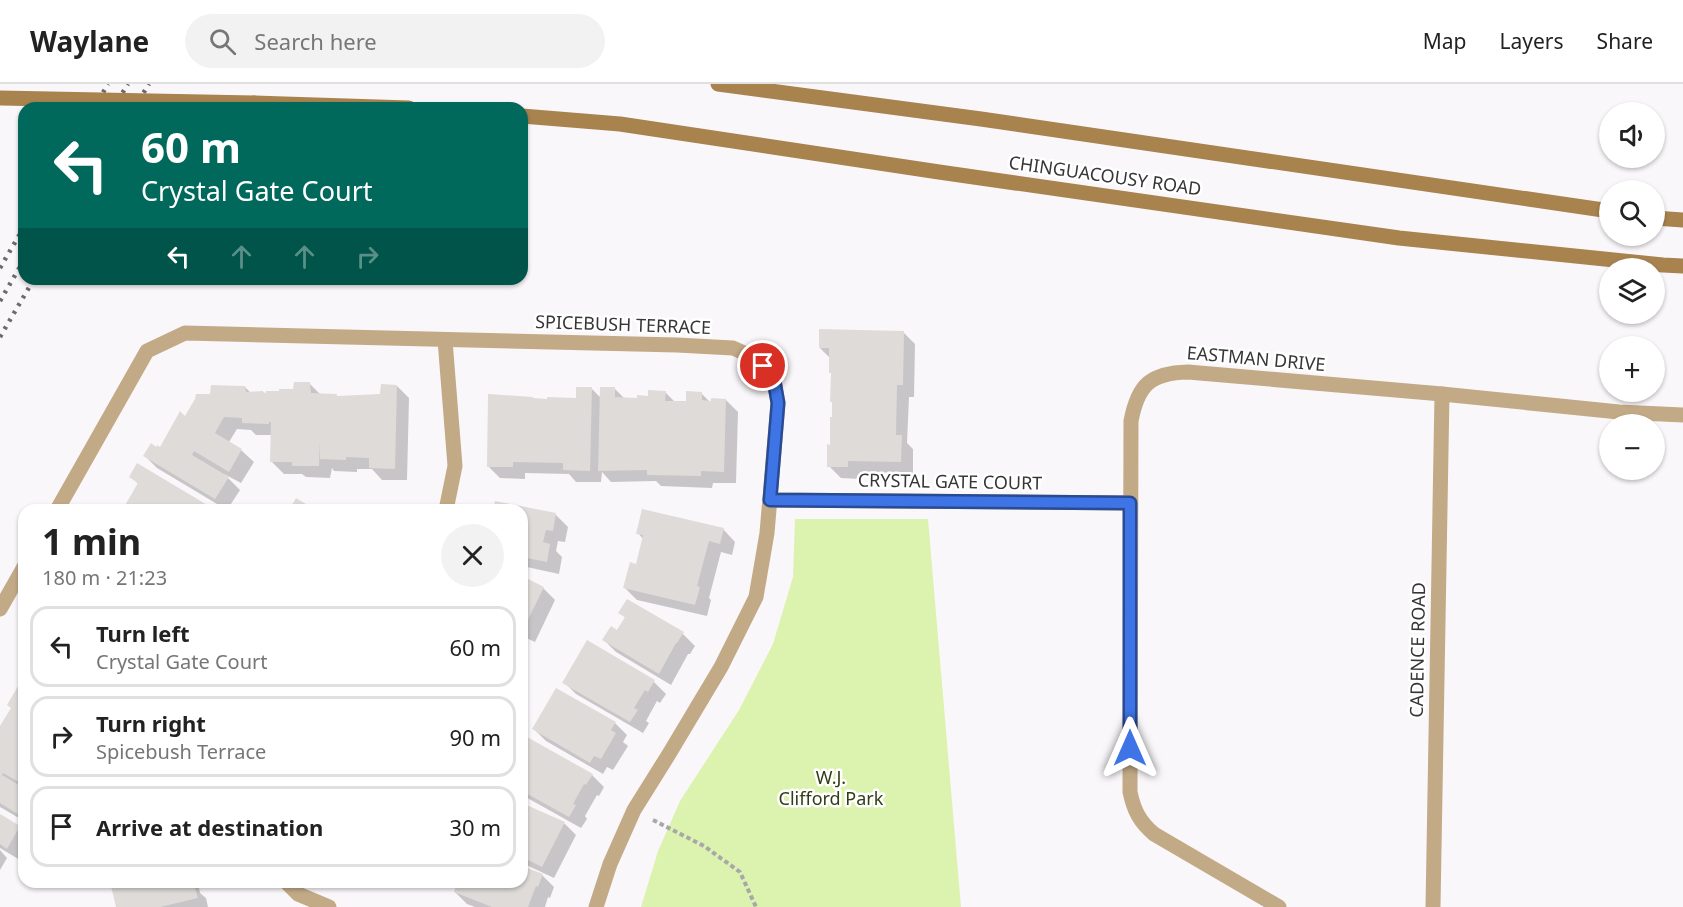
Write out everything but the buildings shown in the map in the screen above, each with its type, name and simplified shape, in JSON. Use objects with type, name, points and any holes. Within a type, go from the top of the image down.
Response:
[{"type":"main road","points":[[718,84],[981,119],[1599,209]]},
{"type":"main road","points":[[0,98],[203,102]]},
{"type":"main road","name":"CHINGUACOUSY ROAD","points":[[528,116],[620,124],[1399,238],[1683,266]]},
{"type":"main road","points":[[1665,219],[1683,220]]},
{"type":"street","name":"SPICEBUSH TERRACE","points":[[60,504],[147,351],[185,333],[733,348],[753,357],[773,375],[778,403],[767,533],[756,597],[721,667],[634,810],[610,864],[596,907]]},
{"type":"street","points":[[445,340],[455,466],[447,504]]},
{"type":"street","name":"EASTMAN DRIVE","points":[[1279,907],[1154,834],[1137,816],[1132,804],[1130,792],[1131,421],[1134,405],[1140,392],[1160,375],[1188,372],[1619,412],[1683,415]]},
{"type":"street","name":"CADENCE ROAD","points":[[1433,907],[1442,394]]},
{"type":"street","name":"CRYSTAL GATE COURT","points":[[770,500],[1130,503]]},
{"type":"street","points":[[0,609],[18,578]]},
{"type":"street","points":[[292,888],[298,894],[329,907]]},
{"type":"path","points":[[634,810],[704,846],[740,872],[756,907]]},
{"type":"green space","name":"W.J. Clifford Park","points":[[795,519],[928,519],[961,907],[641,907],[658,851],[680,801],[739,710],[773,644],[793,577]]},
{"type":"railway","points":[[98,102],[108,84]]},
{"type":"railway","points":[[117,102],[128,84]]},
{"type":"railway","points":[[138,102],[149,84]]},
{"type":"railway","points":[[0,268],[18,237]]},
{"type":"railway","points":[[0,301],[18,270]]},
{"type":"railway","points":[[0,337],[30,285]]},
{"type":"route","points":[[763,366],[773,375],[778,403],[770,500],[1130,503],[1130,748]]}]
